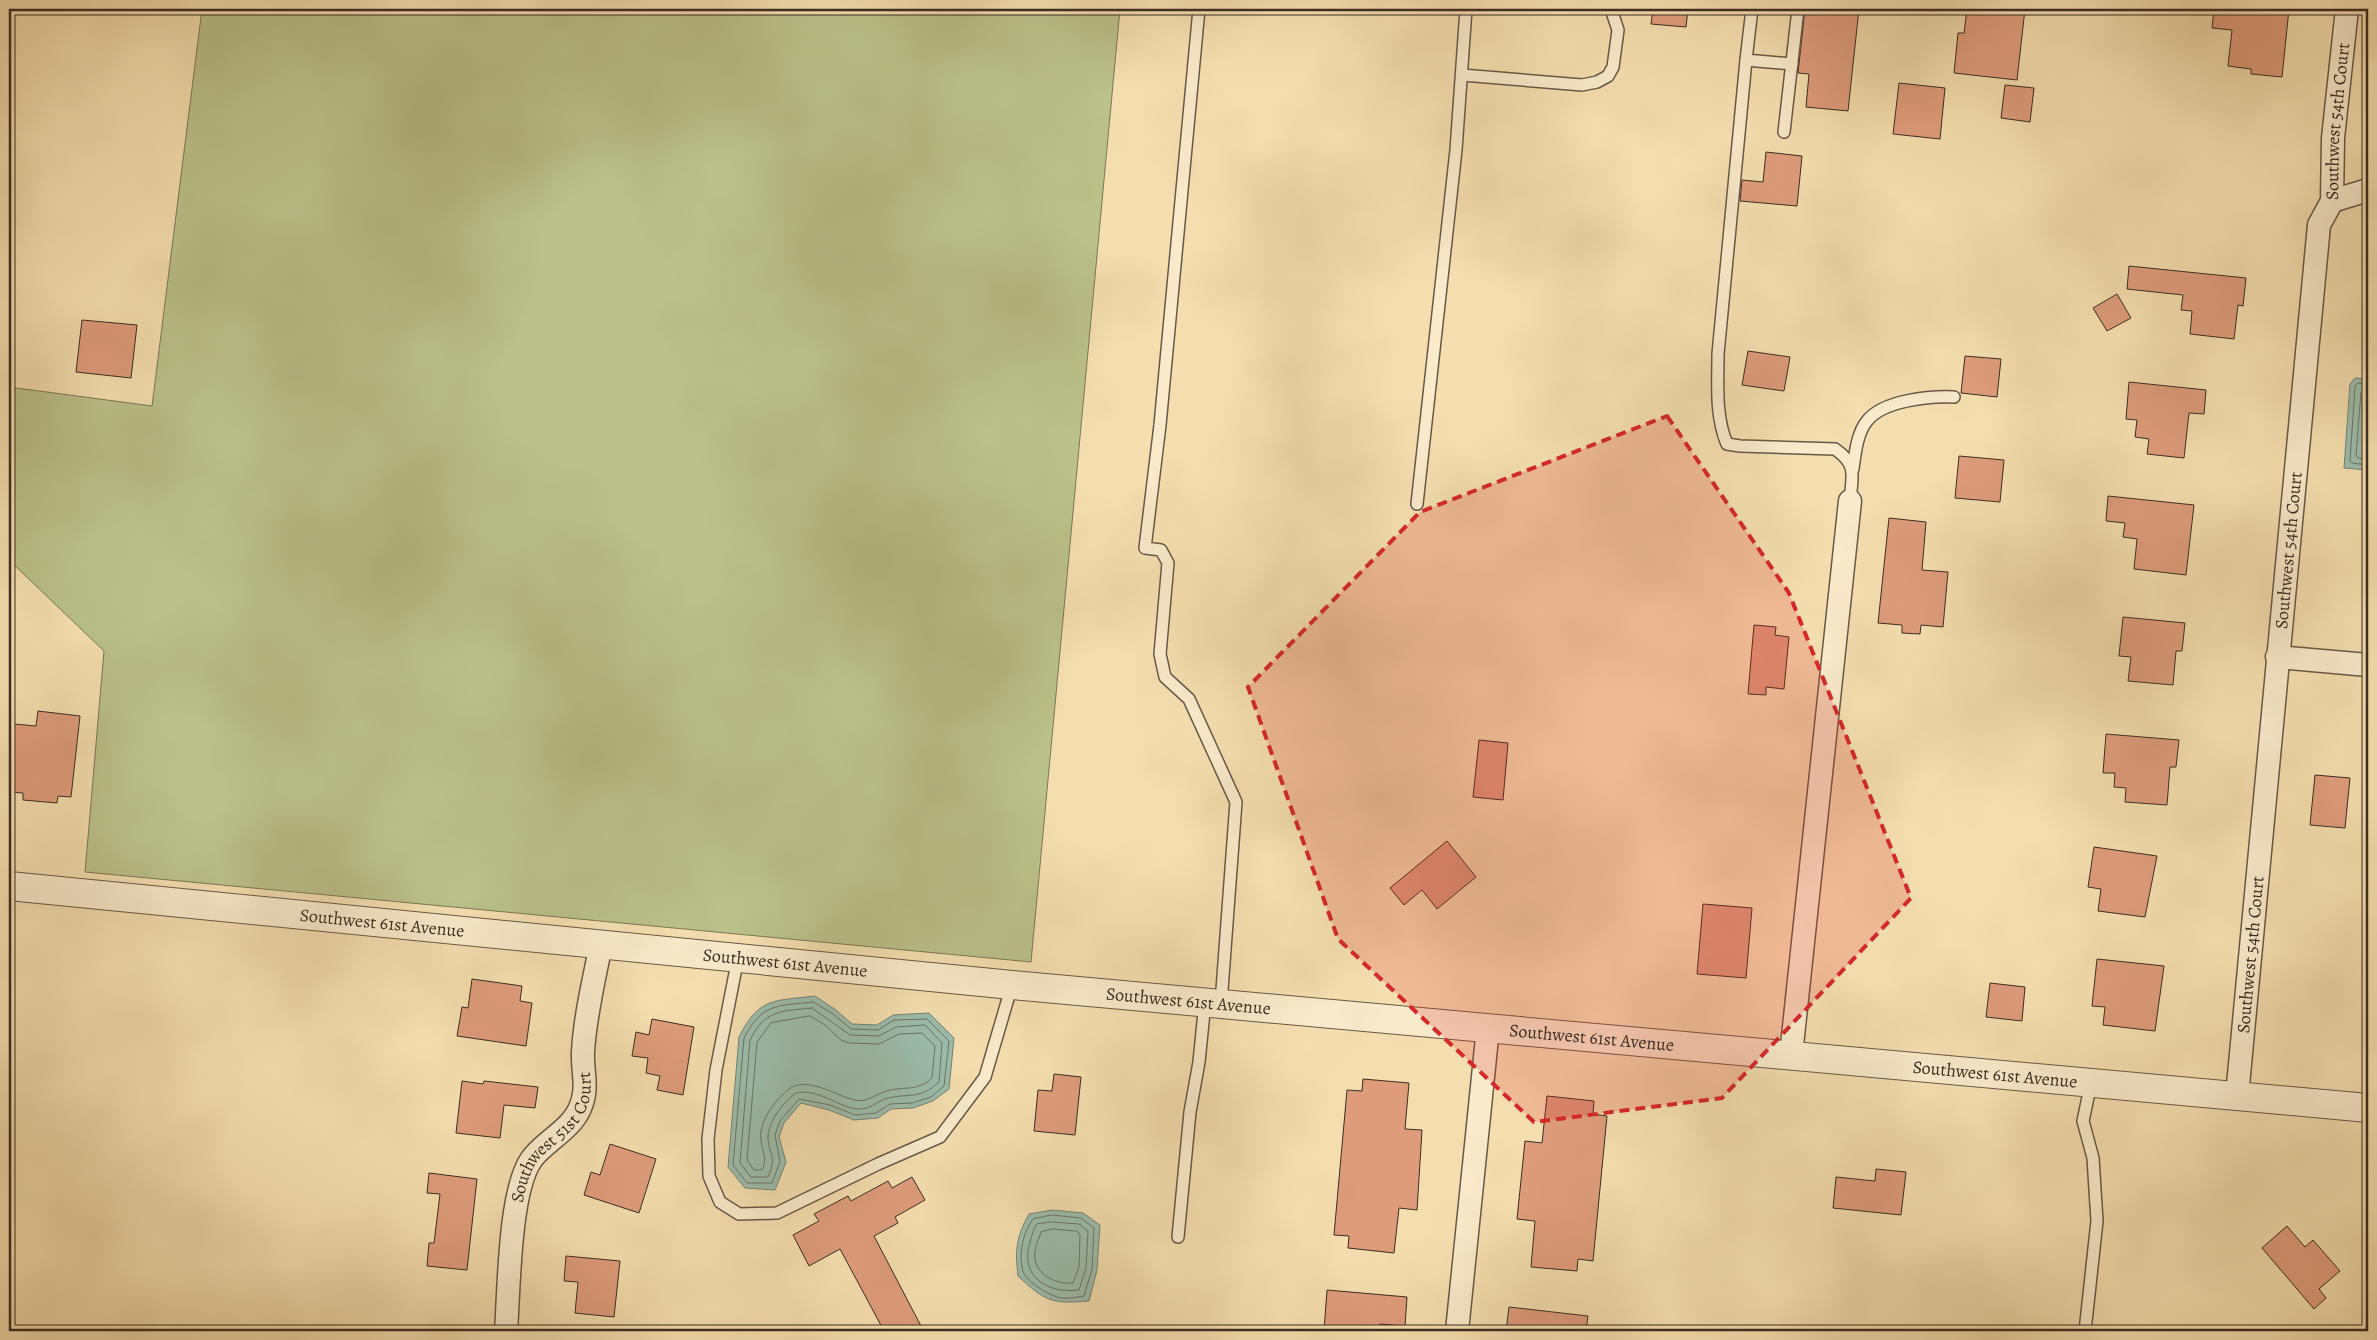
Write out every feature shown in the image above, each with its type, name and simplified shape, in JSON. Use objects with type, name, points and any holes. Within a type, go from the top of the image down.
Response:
[{"type":"street","name":"Southwest 54th Court","points":[[2237,1096],[2319,225],[2332,201],[2333,138],[2348,9]]},
{"type":"street","points":[[2332,201],[2368,190]]},
{"type":"street","points":[[1791,1056],[1850,500]]},
{"type":"street","points":[[2277,657],[2368,664]]},
{"type":"street","name":"Southwest 61st Avenue","points":[[9,886],[1213,1003],[2368,1108]]},
{"type":"street","name":"Southwest 51st Court","points":[[506,1331],[513,1226],[521,1184],[531,1160],[559,1135],[580,1109],[586,1083],[583,1054],[587,1021],[601,944]]},
{"type":"street","points":[[1457,1331],[1488,1028]]},
{"type":"lane","points":[[1178,1237],[1190,1112],[1199,1062],[1213,1003],[1236,802],[1189,699],[1164,677],[1160,654],[1168,563],[1161,550],[1145,548],[1160,425],[1199,9]]},
{"type":"lane","points":[[1417,504],[1462,75],[1466,9]]},
{"type":"lane","points":[[1462,75],[1582,85],[1597,82],[1608,76],[1613,68],[1618,30],[1610,9]]},
{"type":"lane","points":[[1752,9],[1718,354],[1718,386],[1722,433],[1727,444],[1740,446],[1835,449],[1847,458],[1853,469]]},
{"type":"lane","points":[[1784,132],[1798,9]]},
{"type":"lane","points":[[1746,60],[1792,64]]},
{"type":"lane","points":[[1850,500],[1857,445],[1867,421],[1886,407],[1933,396],[1954,398]]},
{"type":"lane","points":[[738,958],[716,1070],[708,1139],[709,1176],[720,1202],[739,1214],[777,1213],[878,1164],[940,1137],[985,1077],[1012,984]]},
{"type":"lane","points":[[2085,1331],[2096,1221],[2093,1158],[2084,1121],[2091,1083]]},
{"type":"highlighted area","points":[[1667,416],[1789,593],[1911,898],[1722,1098],[1534,1122],[1338,939],[1248,687],[1420,512]]},
{"type":"green space","points":[[202,9],[1120,9],[1031,962],[85,872],[104,651],[9,560],[9,387],[152,406]]},
{"type":"water","points":[[2355,378],[2368,379],[2368,470],[2344,468],[2350,384]]},
{"type":"water","points":[[815,996],[836,1010],[852,1024],[877,1025],[893,1015],[929,1013],[954,1038],[949,1089],[933,1101],[913,1108],[891,1109],[878,1118],[854,1120],[829,1110],[801,1103],[784,1123],[779,1137],[786,1162],[775,1190],[745,1188],[728,1167],[739,1037],[754,1014],[769,1003]]},
{"type":"water","points":[[1052,1210],[1083,1213],[1100,1225],[1097,1270],[1089,1301],[1066,1302],[1050,1299],[1036,1291],[1018,1276],[1017,1244],[1029,1214]]},
{"type":"building","points":[[1653,9],[1688,9],[1686,27],[1651,24]]},
{"type":"building","points":[[1805,9],[1859,9],[1848,111],[1806,107],[1809,74],[1798,73]]},
{"type":"building","points":[[1967,9],[2025,9],[2017,80],[1954,73],[1958,33],[1964,33]]},
{"type":"building","points":[[2214,9],[2289,9],[2282,77],[2251,74],[2251,69],[2228,66],[2232,30],[2212,28]]},
{"type":"building","points":[[1899,83],[1945,88],[1940,139],[1893,134]]},
{"type":"building","points":[[2005,85],[2034,88],[2030,122],[2001,118]]},
{"type":"building","points":[[1766,152],[1802,156],[1797,206],[1740,201],[1742,180],[1763,182]]},
{"type":"building","points":[[2129,266],[2246,278],[2243,306],[2238,305],[2234,339],[2190,334],[2192,311],[2181,310],[2183,295],[2127,289]]},
{"type":"building","points":[[2117,294],[2131,318],[2107,331],[2093,308]]},
{"type":"building","points":[[82,320],[137,325],[131,378],[76,372]]},
{"type":"building","points":[[1748,351],[1790,357],[1784,391],[1742,385]]},
{"type":"building","points":[[1965,356],[2001,359],[1997,397],[1961,393]]},
{"type":"building","points":[[2129,382],[2206,390],[2204,414],[2189,413],[2184,458],[2147,454],[2149,439],[2135,437],[2137,420],[2126,419]]},
{"type":"building","points":[[1959,456],[2004,460],[2000,502],[1955,498]]},
{"type":"building","points":[[2108,496],[2194,505],[2186,575],[2134,569],[2137,539],[2123,537],[2125,523],[2106,521]]},
{"type":"building","points":[[1889,518],[1926,522],[1922,570],[1948,572],[1943,627],[1921,625],[1920,634],[1902,633],[1902,625],[1878,623]]},
{"type":"building","points":[[2123,617],[2185,623],[2182,651],[2176,651],[2173,685],[2128,681],[2131,657],[2119,656]]},
{"type":"building","points":[[1754,625],[1776,627],[1775,635],[1789,637],[1784,689],[1766,687],[1766,695],[1748,694]]},
{"type":"building","points":[[38,711],[80,716],[71,797],[58,796],[57,803],[23,800],[23,793],[9,792],[14,724],[36,726]]},
{"type":"building","points":[[2106,734],[2179,740],[2176,767],[2170,767],[2167,805],[2125,802],[2126,788],[2114,787],[2115,773],[2103,773]]},
{"type":"building","points":[[1479,740],[1508,743],[1503,800],[1473,797]]},
{"type":"building","points":[[2315,775],[2350,778],[2345,828],[2310,825]]},
{"type":"building","points":[[1447,841],[1476,877],[1437,909],[1422,890],[1404,905],[1390,888]]},
{"type":"building","points":[[2094,847],[2157,856],[2145,917],[2098,911],[2101,889],[2088,887]]},
{"type":"building","points":[[1703,904],[1752,908],[1746,978],[1697,974]]},
{"type":"building","points":[[2097,959],[2164,966],[2155,1031],[2103,1025],[2105,1007],[2092,1006]]},
{"type":"building","points":[[472,979],[522,986],[520,1001],[532,1003],[526,1046],[457,1036],[462,1007],[468,1008]]},
{"type":"building","points":[[1990,983],[2025,987],[2022,1021],[1986,1017]]},
{"type":"building","points":[[652,1019],[694,1027],[683,1095],[657,1090],[660,1076],[646,1073],[648,1058],[632,1056],[636,1032],[649,1035]]},
{"type":"building","points":[[1054,1074],[1081,1077],[1075,1135],[1034,1131],[1038,1090],[1052,1091]]},
{"type":"building","points":[[1363,1079],[1409,1083],[1405,1129],[1422,1130],[1417,1210],[1399,1208],[1394,1253],[1348,1248],[1349,1236],[1334,1235],[1347,1090],[1362,1091]]},
{"type":"building","points":[[462,1081],[483,1084],[484,1081],[538,1087],[535,1108],[504,1105],[500,1138],[456,1133]]},
{"type":"building","points":[[1547,1096],[1594,1101],[1593,1114],[1607,1116],[1593,1261],[1578,1259],[1577,1271],[1531,1267],[1535,1221],[1517,1219],[1525,1141],[1542,1143]]},
{"type":"building","points":[[610,1144],[656,1159],[639,1213],[584,1195],[591,1172],[600,1175]]},
{"type":"building","points":[[1876,1169],[1906,1172],[1901,1215],[1833,1208],[1836,1177],[1875,1181]]},
{"type":"building","points":[[429,1173],[477,1179],[467,1270],[427,1266],[429,1243],[434,1243],[440,1194],[427,1193]]},
{"type":"building","points":[[912,1177],[925,1200],[895,1217],[898,1223],[874,1236],[921,1326],[911,1331],[884,1331],[840,1249],[809,1266],[793,1235],[819,1221],[814,1214],[848,1196],[851,1201],[888,1181],[892,1188]]},
{"type":"building","points":[[2287,1226],[2305,1247],[2313,1240],[2340,1271],[2319,1289],[2326,1298],[2314,1309],[2262,1248]]},
{"type":"building","points":[[566,1256],[620,1261],[614,1317],[575,1313],[578,1282],[564,1281]]},
{"type":"building","points":[[1327,1290],[1407,1297],[1405,1326],[1380,1324],[1379,1331],[1324,1331]]},
{"type":"building","points":[[1509,1307],[1588,1316],[1586,1331],[1506,1331]]}]
